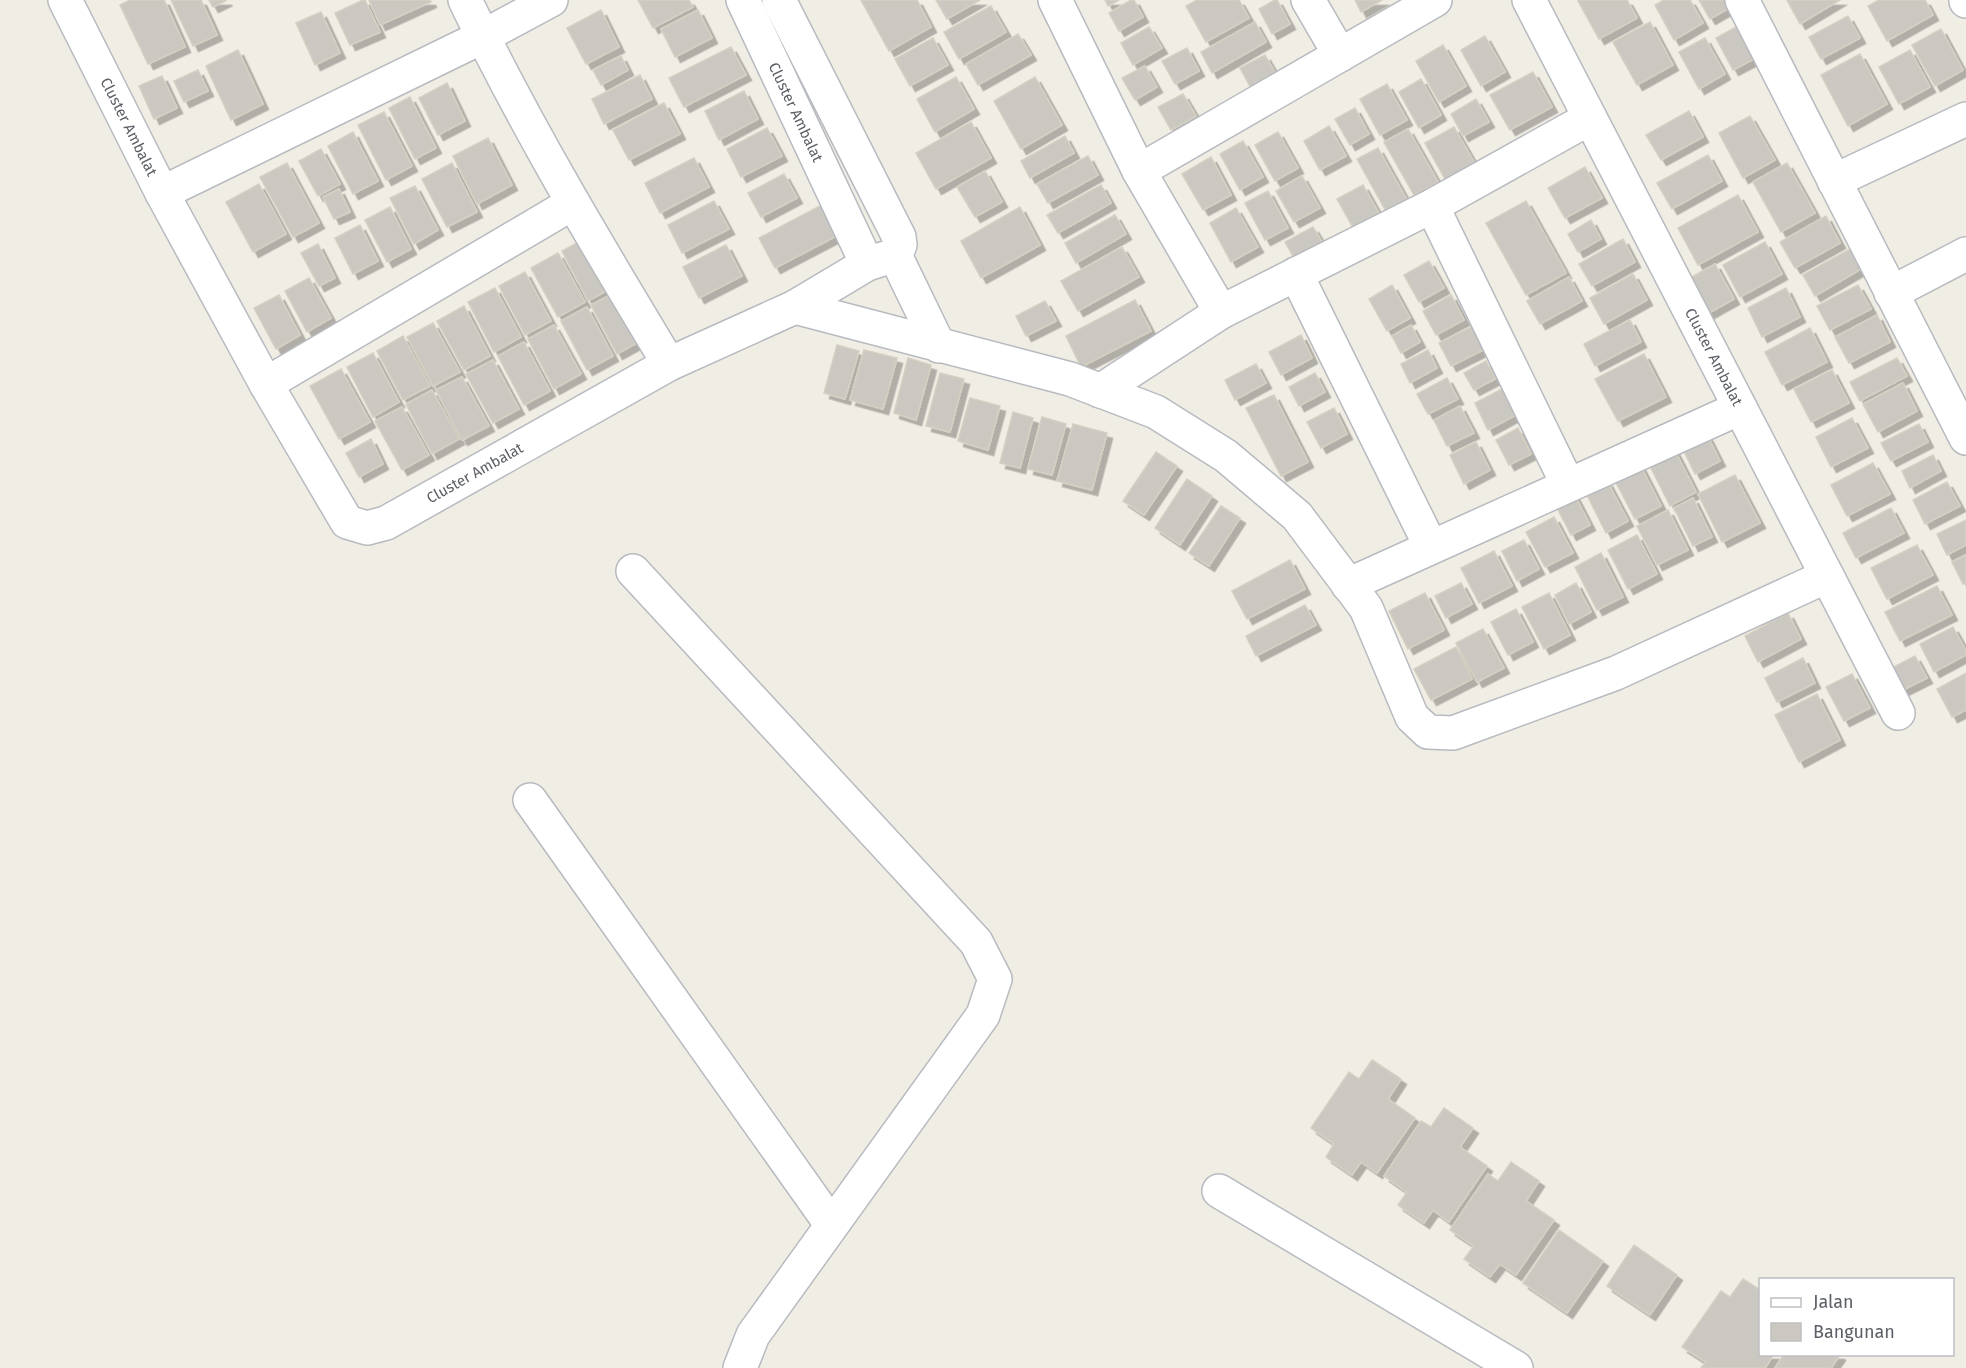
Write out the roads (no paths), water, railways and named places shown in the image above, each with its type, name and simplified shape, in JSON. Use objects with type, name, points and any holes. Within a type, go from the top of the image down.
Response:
[{"type":"street","name":"Cluster Ambalat","points":[[65,0],[162,193],[266,384],[347,522],[367,528],[386,523],[669,364],[795,307],[881,260],[743,0]]},
{"type":"street","points":[[465,0],[482,37],[573,203],[669,364]]},
{"type":"street","points":[[162,193],[482,37],[551,0]]},
{"type":"street","points":[[779,0],[899,237],[900,246],[881,260],[939,346]]},
{"type":"street","points":[[1055,0],[1138,171],[1221,312]]},
{"type":"street","points":[[1308,0],[1340,55]]},
{"type":"street","points":[[1138,171],[1435,0]]},
{"type":"street","name":"Cluster Ambalat","points":[[1529,0],[1898,713]]},
{"type":"street","points":[[1742,0],[1966,438]]},
{"type":"street","points":[[1100,391],[1221,312],[1432,206],[1590,118]]},
{"type":"street","points":[[1834,181],[1966,119]]},
{"type":"street","points":[[266,384],[573,203]]},
{"type":"street","points":[[1432,206],[1568,485]]},
{"type":"street","points":[[1891,293],[1966,254]]},
{"type":"street","points":[[1296,274],[1431,547]]},
{"type":"street","points":[[795,307],[1070,379],[1156,412],[1226,456],[1298,516],[1366,609],[1412,717],[1428,732],[1453,733],[1616,673],[1827,576]]},
{"type":"street","points":[[1348,585],[1740,408]]},
{"type":"street","points":[[633,571],[976,942],[995,979],[983,1015],[753,1335],[740,1368]]},
{"type":"street","points":[[530,800],[831,1224]]},
{"type":"street","points":[[1219,1191],[1516,1368]]}]
